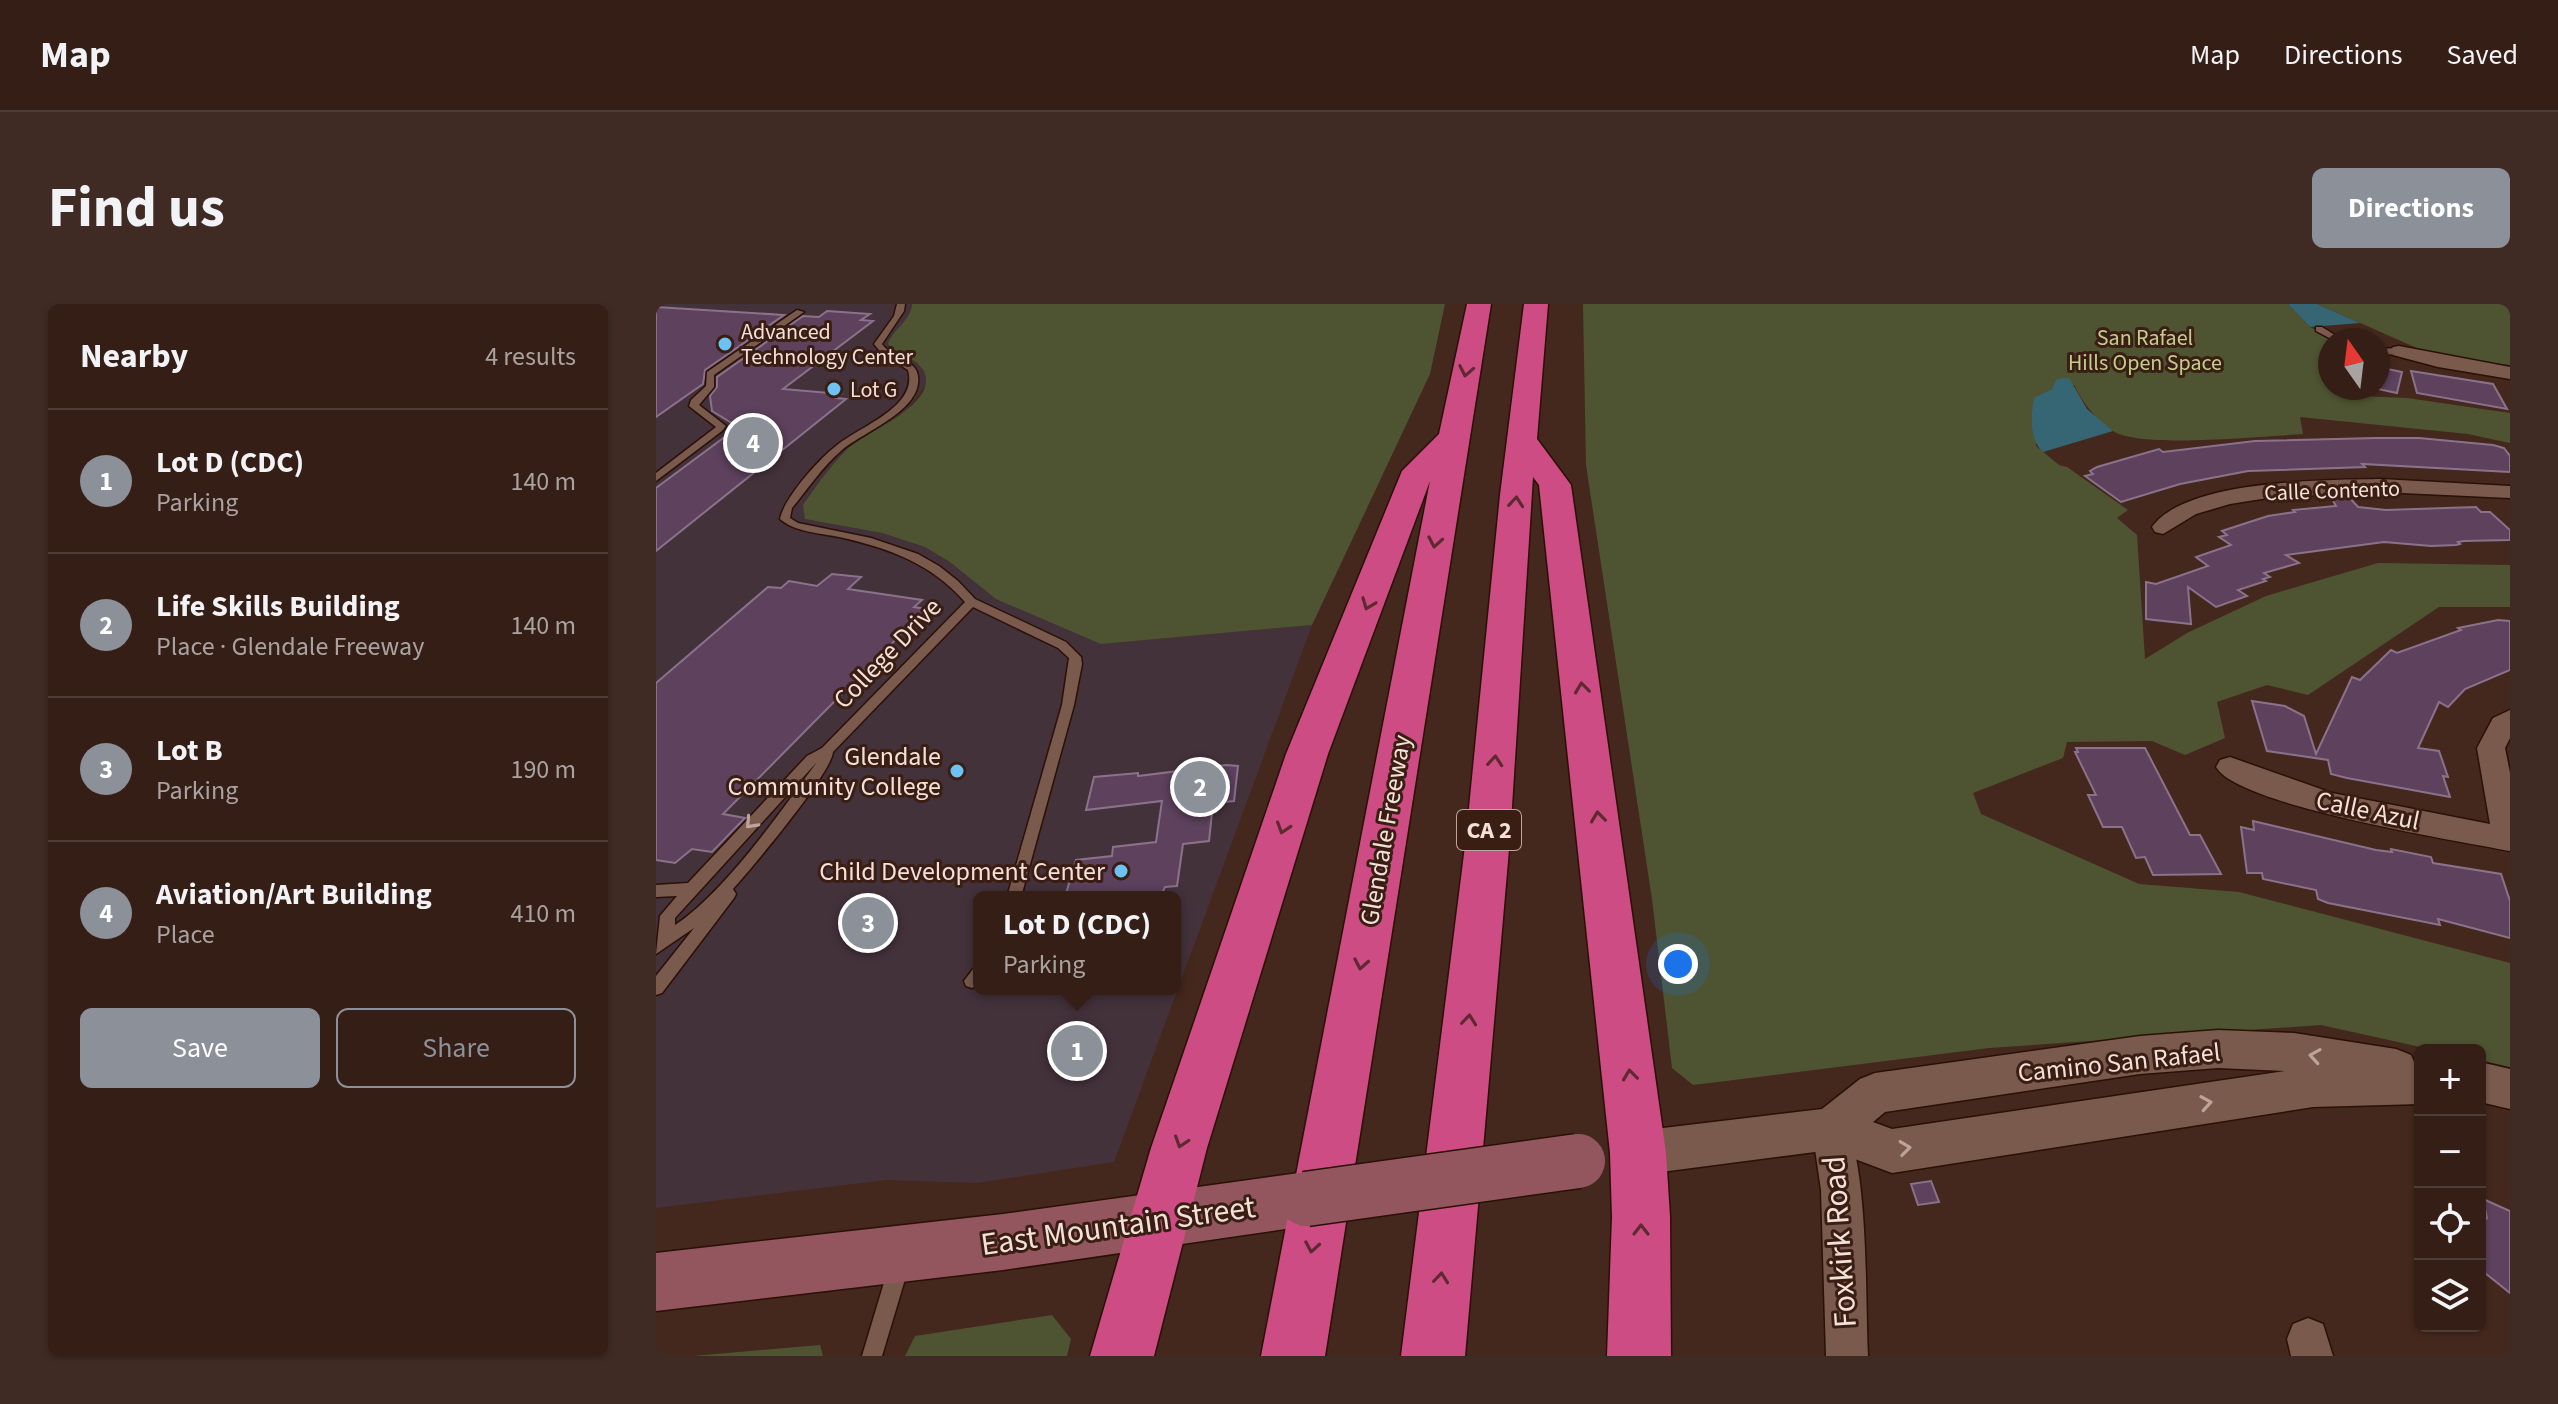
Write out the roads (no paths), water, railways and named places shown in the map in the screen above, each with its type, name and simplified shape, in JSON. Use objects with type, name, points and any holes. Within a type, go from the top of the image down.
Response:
[{"type":"highway","name":"Glendale Freeway","points":[[1293,1356],[1479,304]]},
{"type":"highway","name":"CA 2","points":[[1433,1356],[1488,838],[1536,304]]},
{"type":"highway","points":[[1122,1356],[1158,1219],[1307,754],[1418,471],[1453,438]]},
{"type":"highway","points":[[1522,440],[1555,485],[1638,1153],[1641,1217],[1639,1356]]},
{"type":"main road","name":"Camino San Rafael","points":[[1578,1161],[1638,1153]]},
{"type":"main road","name":"East Mountain Street","points":[[656,1282],[902,1254],[1578,1161]]},
{"type":"street","points":[[2399,351],[2510,373]]},
{"type":"street","name":"Calle Contento","points":[[2163,527],[2171,517],[2208,502],[2296,488],[2453,487],[2510,492]]},
{"type":"street","points":[[2509,838],[2491,748],[2503,725],[2510,719]]},
{"type":"street","name":"Calle Azul","points":[[2230,767],[2267,786],[2349,808],[2509,838]]},
{"type":"street","name":"Camino San Rafael","points":[[1831,1129],[1875,1093],[2140,1055],[2218,1049],[2294,1052],[2414,1071]]},
{"type":"street","points":[[2486,1083],[2510,1089]]},
{"type":"street","name":"Camino San Rafael","points":[[1638,1153],[1831,1129],[1892,1151],[2313,1087],[2414,1084]]},
{"type":"street","name":"Foxkirk Road","points":[[1831,1129],[1840,1190],[1847,1356]]},
{"type":"lane","name":"College Drive","points":[[661,941],[667,916],[690,889],[812,759],[827,751],[971,602],[955,584],[922,560],[897,549],[795,525],[785,519],[787,508],[833,453],[897,410],[911,391],[915,376],[911,368],[884,354],[878,344],[880,337],[898,318],[901,304]]},
{"type":"lane","points":[[656,478],[721,426],[694,406],[694,402],[709,390],[710,374],[800,312]]},
{"type":"lane","points":[[2390,351],[2399,351]]},
{"type":"lane","points":[[971,602],[1062,645],[1075,657],[1068,705],[1016,891]]},
{"type":"lane","name":"College Drive","points":[[661,941],[693,921],[729,881],[826,760],[827,751]]},
{"type":"lane","points":[[656,988],[732,889],[729,881]]},
{"type":"lane","points":[[656,891],[690,889]]},
{"type":"lane","points":[[872,1356],[902,1254]]},
{"type":"water","points":[[2288,304],[2317,304],[2360,323],[2310,327]]},
{"type":"water","points":[[2069,378],[2087,409],[2113,431],[2043,452],[2033,434],[2034,398],[2052,389],[2056,380]]},
{"type":"place","name":"Advanced Technology Center","points":[[725,344]]},
{"type":"place","name":"Lot G","points":[[834,389]]},
{"type":"place","name":"Aviation/Art Building","points":[[753,443]]},
{"type":"place","name":"Glendale Community College","points":[[957,771]]},
{"type":"place","name":"Life Skills Building","points":[[1200,787]]},
{"type":"place","name":"Child Development Center","points":[[1121,871]]},
{"type":"place","name":"Lot B","points":[[868,923]]},
{"type":"place","name":"Lot D (CDC)","points":[[1077,1051]]},
{"type":"park label","name":"San Rafael Hills Open Space","points":[[2145,350]]}]
